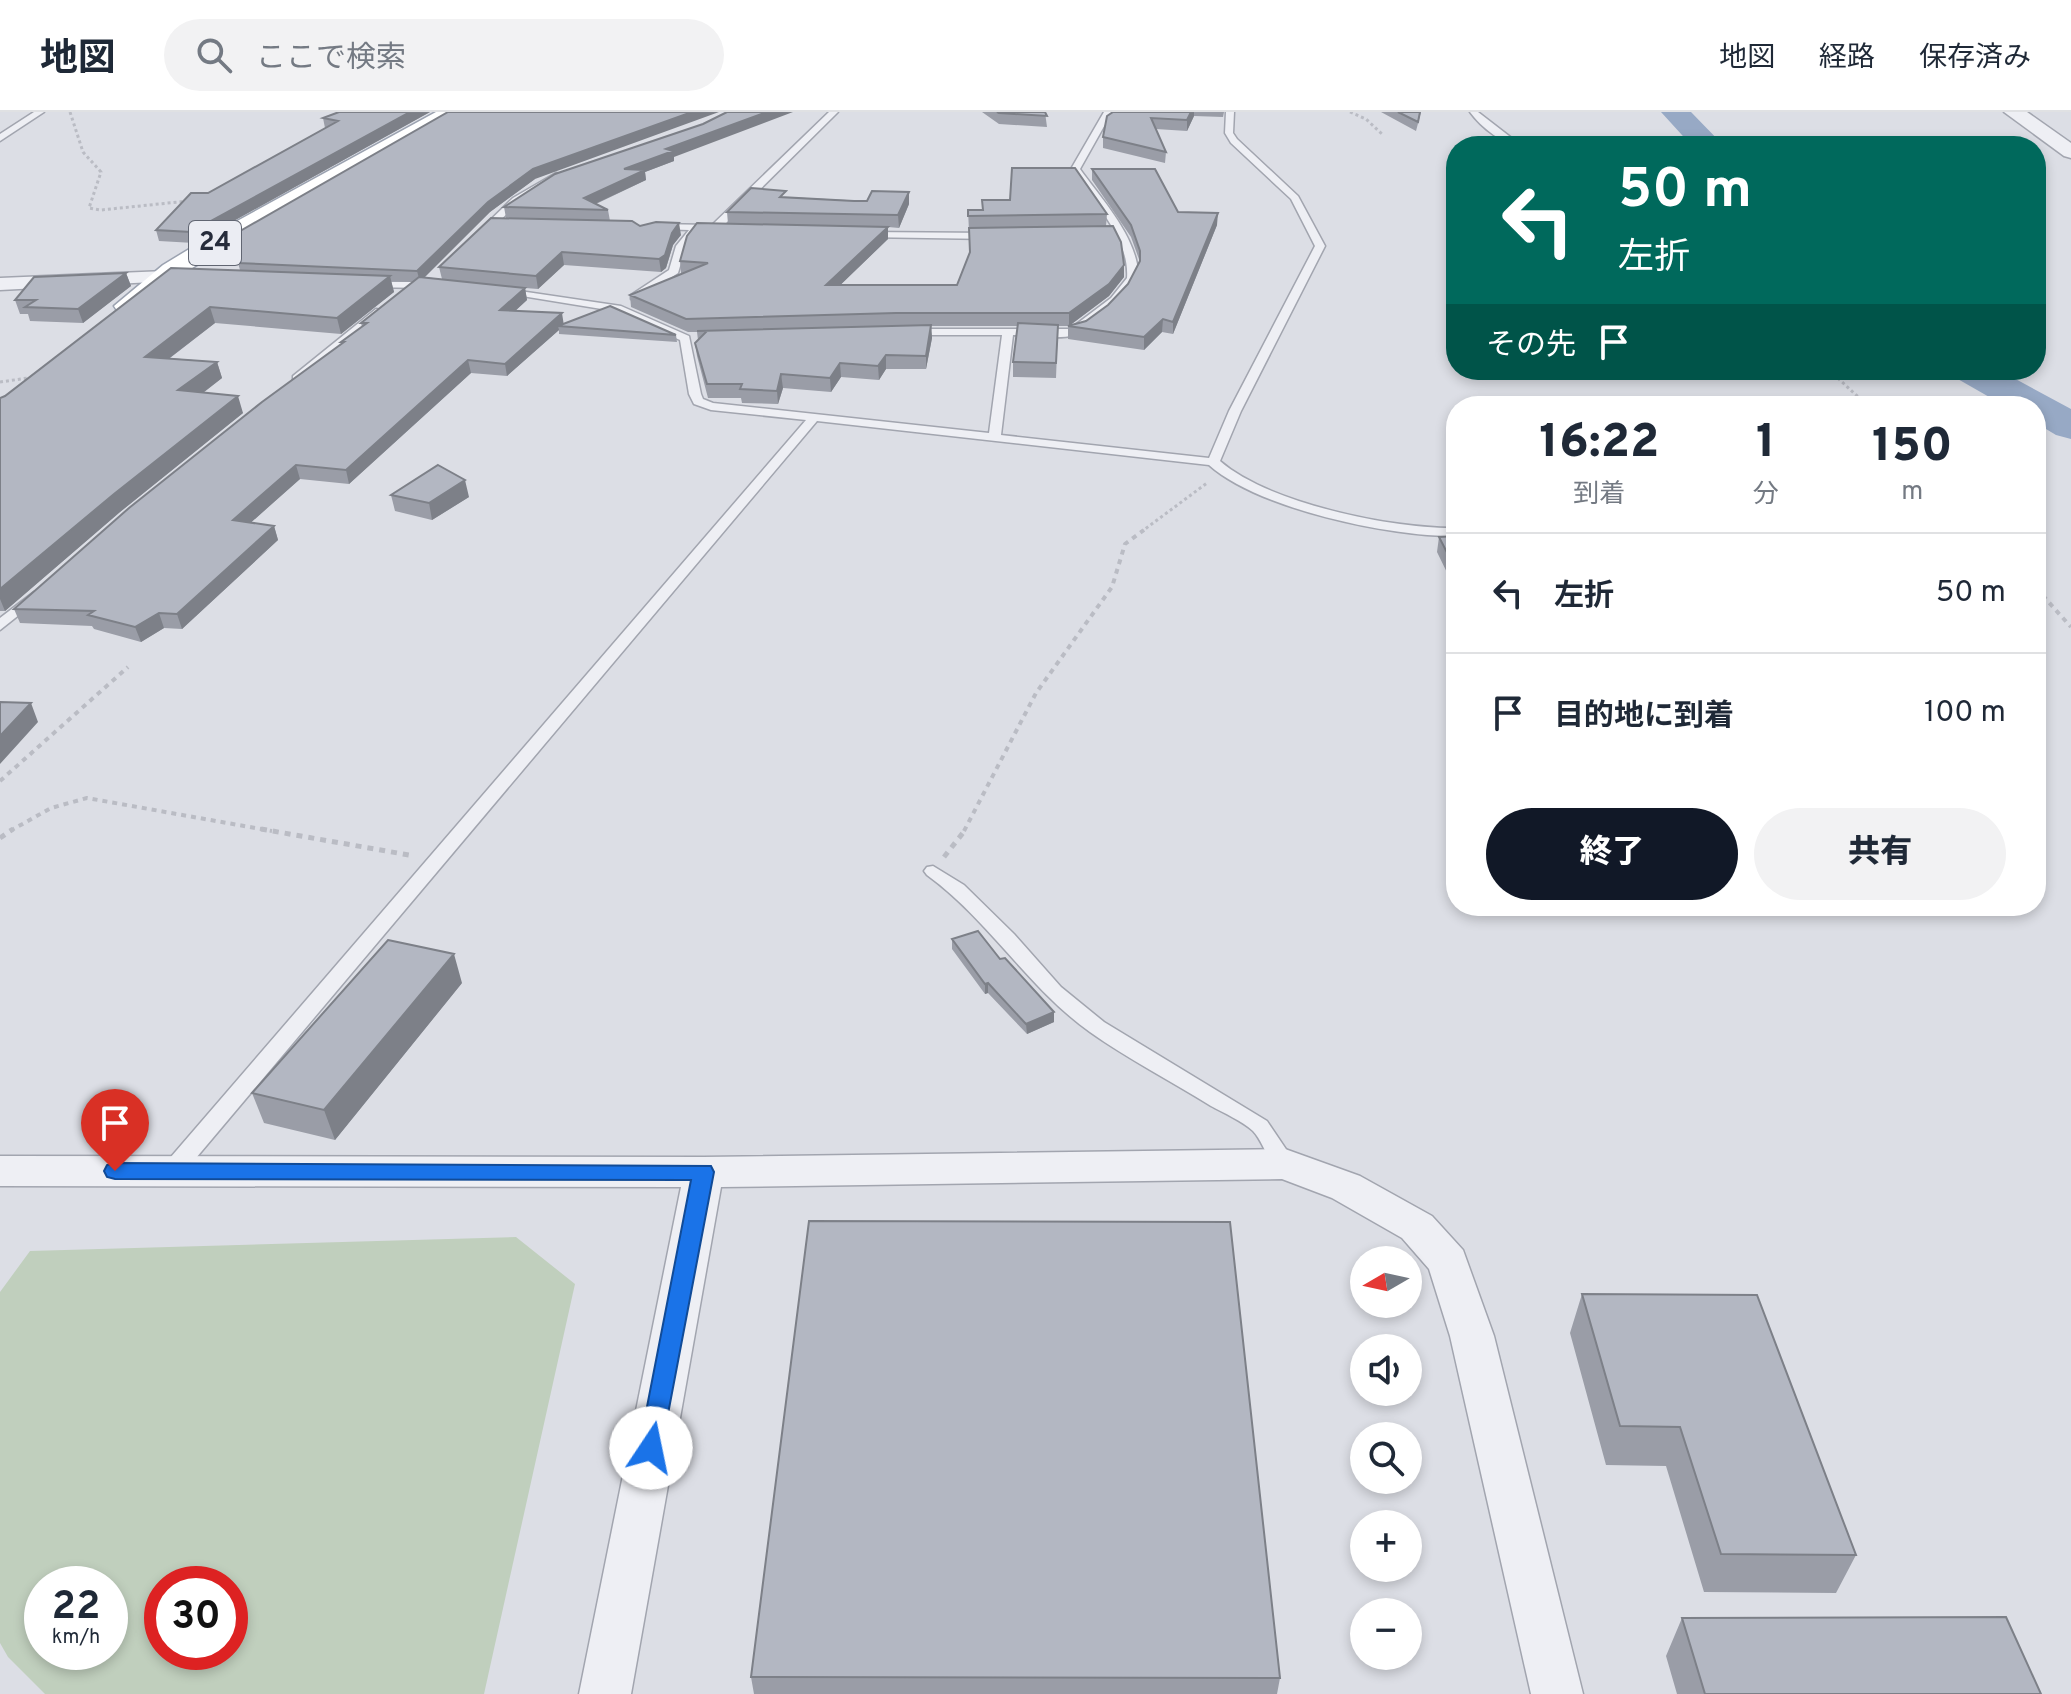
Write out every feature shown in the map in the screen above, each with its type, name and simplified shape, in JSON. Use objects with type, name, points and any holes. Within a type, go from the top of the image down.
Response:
[{"type":"main road","name":"24","points":[[106,322],[227,236],[451,112]]},
{"type":"street","points":[[2014,112],[2071,152]]},
{"type":"street","points":[[0,284],[172,277]]},
{"type":"street","points":[[0,1171],[704,1172],[1285,1164],[1346,1187],[1417,1227],[1448,1262],[1472,1336],[1557,1694]]},
{"type":"street","points":[[605,1694],[704,1172]]},
{"type":"lane","points":[[0,138],[40,112]]},
{"type":"lane","points":[[714,228],[834,112]]},
{"type":"lane","points":[[897,332],[1072,332],[1089,323],[1127,286],[1133,276],[1131,258],[1118,232],[1075,169],[1108,112]]},
{"type":"lane","points":[[1217,467],[1235,411],[1320,246],[1295,198],[1234,141],[1229,133],[1230,112]]},
{"type":"lane","points":[[1474,112],[1481,121],[1506,136]]},
{"type":"lane","points":[[468,246],[536,186],[576,170]]},
{"type":"lane","points":[[491,224],[506,224]]},
{"type":"lane","points":[[646,226],[727,228]]},
{"type":"lane","points":[[617,308],[674,271],[681,246],[696,227]]},
{"type":"lane","points":[[1104,233],[1118,232]]},
{"type":"lane","points":[[850,235],[1002,236]]},
{"type":"lane","points":[[349,284],[410,287],[434,283]]},
{"type":"lane","points":[[398,297],[410,287]]},
{"type":"lane","points":[[497,289],[617,308],[685,338],[699,337]]},
{"type":"lane","points":[[288,385],[386,306]]},
{"type":"lane","points":[[994,438],[1008,332]]},
{"type":"lane","points":[[685,338],[698,401],[711,406],[1217,467],[1261,491],[1328,511],[1420,532],[1446,532]]},
{"type":"lane","points":[[172,1171],[814,418]]},
{"type":"lane","points":[[0,626],[46,586]]},
{"type":"lane","points":[[933,871],[958,889],[1007,938],[1054,992],[1097,1027],[1260,1126],[1285,1164]]},
{"type":"path","points":[[70,112],[83,152],[101,172],[89,208],[101,210],[200,200]]},
{"type":"path","points":[[1350,112],[1366,119],[1383,135]]},
{"type":"path","points":[[0,382],[36,377]]},
{"type":"path","points":[[1840,380],[1857,396]]},
{"type":"path","points":[[933,871],[967,827],[1036,693],[1112,587],[1125,544],[1217,467]]},
{"type":"path","points":[[2046,599],[2071,627]]},
{"type":"path","points":[[0,781],[128,667]]},
{"type":"path","points":[[0,838],[57,803],[87,798],[437,861]]},
{"type":"green space","points":[[516,1237],[575,1284],[484,1694],[45,1694],[8,1657],[0,1643],[0,1292],[30,1251]]},
{"type":"building","points":[[339,112],[410,112],[191,232],[156,230],[191,193],[208,193],[338,121],[323,118]]},
{"type":"building","points":[[448,112],[692,112],[533,169],[488,202],[417,271],[238,263],[238,234],[235,234]]},
{"type":"building","points":[[727,112],[767,112],[666,149],[673,151],[624,169],[645,170],[584,198],[608,210],[504,207],[555,174],[703,124]]},
{"type":"building","points":[[1045,112],[1047,116],[999,113]]},
{"type":"building","points":[[1113,112],[1191,112],[1187,120],[1151,118],[1166,152],[1103,137],[1107,116]]},
{"type":"building","points":[[1398,112],[1420,112],[1418,122]]},
{"type":"building","points":[[1012,168],[1075,168],[1107,214],[968,216],[968,210],[983,210],[982,200],[1010,200]]},
{"type":"building","points":[[1092,169],[1155,169],[1178,212],[1218,213],[1173,322],[1163,319],[1144,337],[1068,326],[1086,321],[1108,305],[1128,284],[1140,261],[1140,251],[1131,225]]},
{"type":"building","points":[[751,188],[786,191],[780,197],[854,201],[867,201],[872,191],[909,192],[898,215],[727,212]]},
{"type":"building","points":[[491,218],[632,221],[640,226],[656,222],[679,223],[672,233],[665,255],[659,259],[562,252],[536,276],[439,267]]},
{"type":"building","points":[[697,223],[888,227],[826,285],[957,285],[970,252],[969,228],[1113,226],[1121,242],[1124,265],[1109,284],[1069,313],[896,313],[686,319],[630,295],[708,263],[680,261],[687,236]]},
{"type":"building","points":[[171,268],[390,276],[337,318],[210,307],[145,357],[217,362],[178,390],[238,396],[0,589],[0,398]]},
{"type":"building","points":[[126,273],[78,309],[25,307],[36,300],[15,300],[34,277]]},
{"type":"building","points":[[419,277],[525,288],[500,310],[562,313],[505,364],[468,360],[346,470],[296,465],[233,520],[274,526],[177,614],[159,613],[135,627],[88,615],[94,611],[14,609],[129,508],[262,402],[344,342],[341,342],[367,323],[361,323]]},
{"type":"building","points":[[610,306],[676,335],[558,326]]},
{"type":"building","points":[[1018,323],[1058,325],[1056,363],[1013,362]]},
{"type":"building","points":[[931,325],[926,356],[886,355],[878,366],[840,363],[830,378],[781,374],[777,391],[740,389],[742,384],[707,384],[695,343],[707,331],[697,331]]},
{"type":"building","points":[[438,465],[465,480],[429,503],[391,495]]},
{"type":"building","points":[[1439,537],[1446,537],[1446,551]]},
{"type":"building","points":[[0,702],[31,703],[0,736]]},
{"type":"building","points":[[978,931],[1000,959],[1005,958],[1054,1012],[1026,1024],[988,983],[985,984],[952,939]]},
{"type":"building","points":[[388,940],[454,954],[324,1110],[252,1093]]},
{"type":"building","points":[[809,1221],[1230,1222],[1280,1678],[751,1677]]},
{"type":"building","points":[[1582,1294],[1757,1295],[1856,1555],[1721,1554],[1680,1427],[1620,1426]]},
{"type":"building","points":[[2006,1617],[2041,1694],[1705,1694],[1682,1618]]},
{"type":"waterway","points":[[1675,112],[1699,136]]},
{"type":"waterway","points":[[1988,380],[2017,396]]},
{"type":"waterway","points":[[2046,412],[2071,426]]},
{"type":"route","points":[[115,1171],[704,1172],[651,1448]]}]
